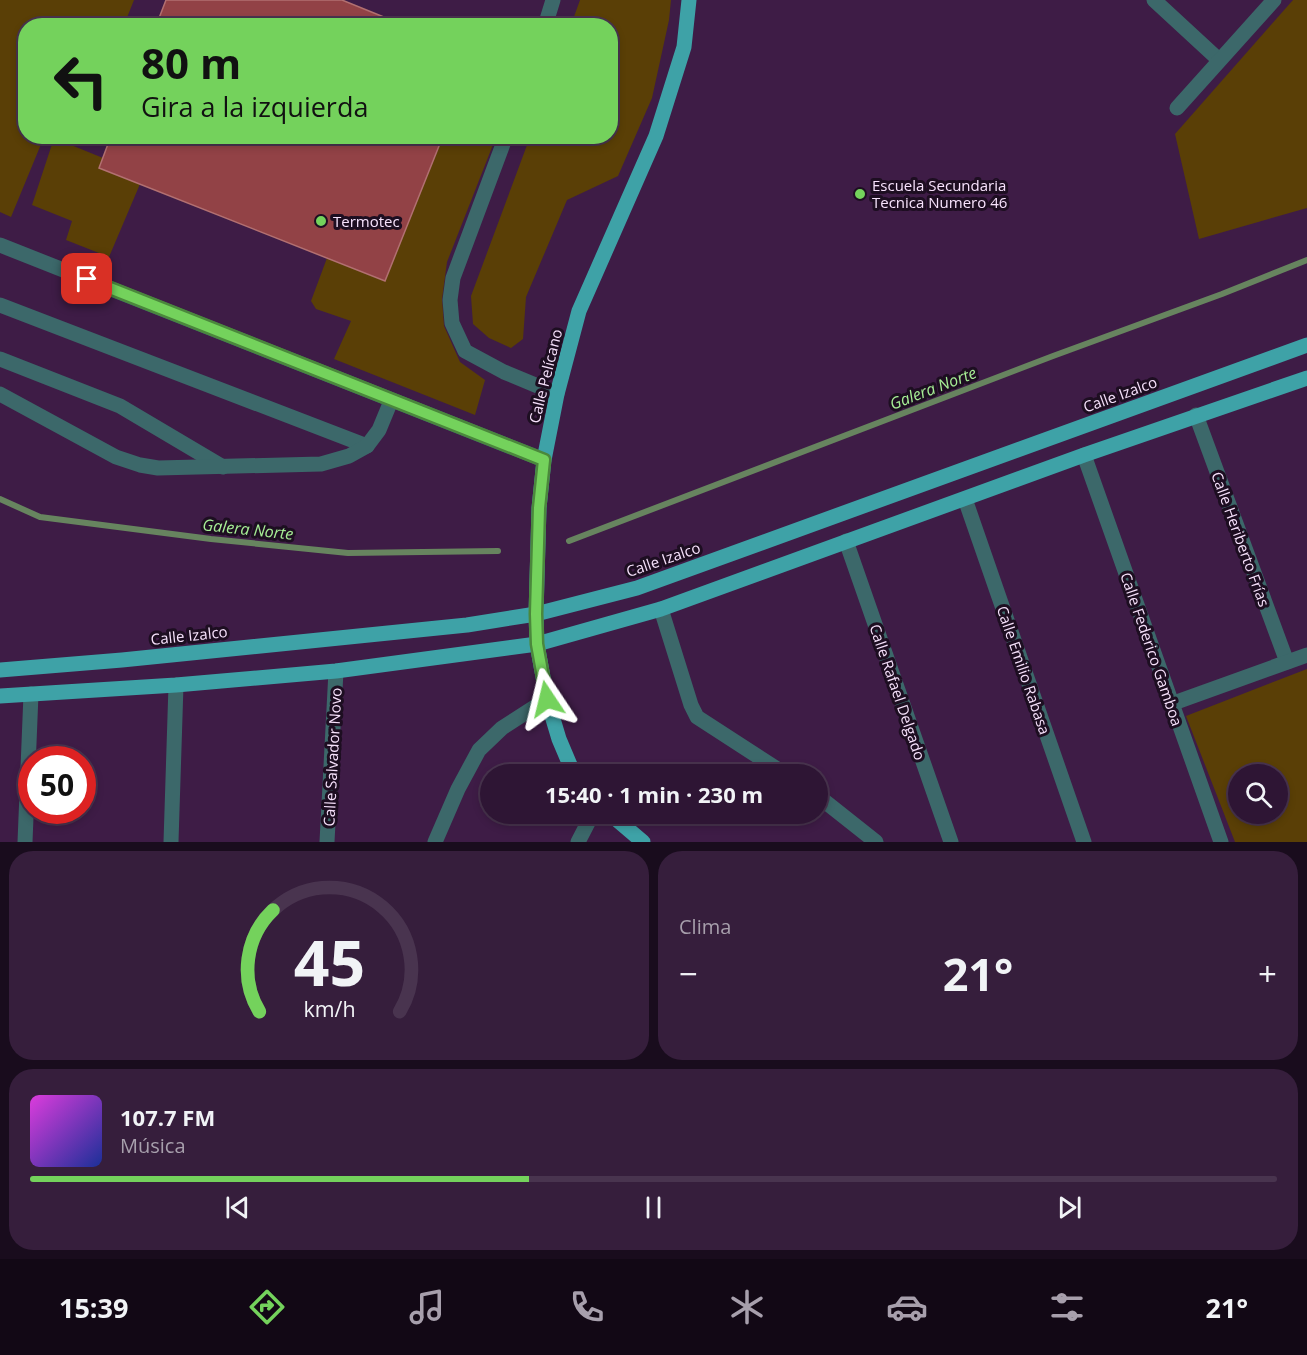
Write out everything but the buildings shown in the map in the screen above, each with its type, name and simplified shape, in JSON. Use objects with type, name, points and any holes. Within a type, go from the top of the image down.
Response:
[{"type":"main road","name":"Calle Pelícano","points":[[570,764],[547,699],[537,644],[539,508],[544,460],[557,394],[579,311],[656,136],[684,47],[689,0]]},
{"type":"main road","name":"Calle Izalco","points":[[0,670],[467,625],[536,614],[637,588],[1307,345]]},
{"type":"main road","points":[[0,696],[176,685],[336,671],[537,644],[661,609],[1084,455],[1307,378]]},
{"type":"main road","points":[[622,824],[643,842]]},
{"type":"street","points":[[547,18],[553,0]]},
{"type":"street","points":[[1154,0],[1219,60]]},
{"type":"street","points":[[1177,108],[1274,0]]},
{"type":"street","points":[[503,144],[453,278],[450,300],[452,323],[465,351],[504,372],[557,394]]},
{"type":"street","points":[[0,245],[544,460]]},
{"type":"street","points":[[0,305],[368,446]]},
{"type":"street","points":[[0,359],[120,406],[224,467]]},
{"type":"street","points":[[0,394],[116,457],[159,468],[321,464],[348,456],[368,446],[379,430],[391,401]]},
{"type":"street","name":"Calle Heriberto Frías","points":[[1196,415],[1287,662]]},
{"type":"street","name":"Calle Federico Gamboa","points":[[1084,455],[1221,842]]},
{"type":"street","name":"Calle Emilio Rabasa","points":[[965,499],[1084,842]]},
{"type":"street","name":"Calle Rafael Delgado","points":[[846,541],[951,842]]},
{"type":"street","points":[[661,609],[691,705],[697,717],[770,764]]},
{"type":"street","points":[[1171,704],[1307,655]]},
{"type":"street","name":"Calle Salvador Novo","points":[[327,842],[336,671]]},
{"type":"street","points":[[171,842],[176,685]]},
{"type":"street","points":[[25,842],[31,694]]},
{"type":"street","points":[[435,842],[458,789],[479,750],[502,728],[547,699]]},
{"type":"street","points":[[828,804],[876,842]]},
{"type":"street","points":[[579,842],[588,824]]},
{"type":"shaded area","points":[[0,0],[134,0],[127,18],[18,18],[18,144],[41,144],[11,217],[0,212]]},
{"type":"shaded area","points":[[580,0],[671,0],[669,20],[652,98],[618,176],[567,200],[526,297],[523,339],[511,348],[489,338],[473,324],[471,296],[527,144],[618,144],[618,18],[574,18]]},
{"type":"shaded area","points":[[1293,0],[1307,0],[1307,208],[1199,239],[1175,134]]},
{"type":"shaded area","points":[[52,144],[69,144],[103,158],[140,184],[109,257],[66,240],[72,221],[32,205]]},
{"type":"shaded area","points":[[440,144],[493,144],[447,262],[442,299],[444,326],[460,362],[485,380],[475,415],[334,359],[351,321],[316,309],[311,301],[327,258],[385,281]]},
{"type":"shaded area","points":[[1307,669],[1307,842],[1235,842],[1186,716]]},
{"type":"waterway","name":"Galera Norte","points":[[569,541],[1307,260]]},
{"type":"waterway","name":"Galera Norte","points":[[0,499],[40,517],[211,539],[348,553],[498,551]]},
{"type":"place","name":"Escuela Secundaria Tecnica Numero 46","points":[[860,194]]},
{"type":"place","name":"Termotec","points":[[321,221]]},
{"type":"route","points":[[87,279],[544,460],[539,508],[536,614],[537,644],[547,699]]}]
